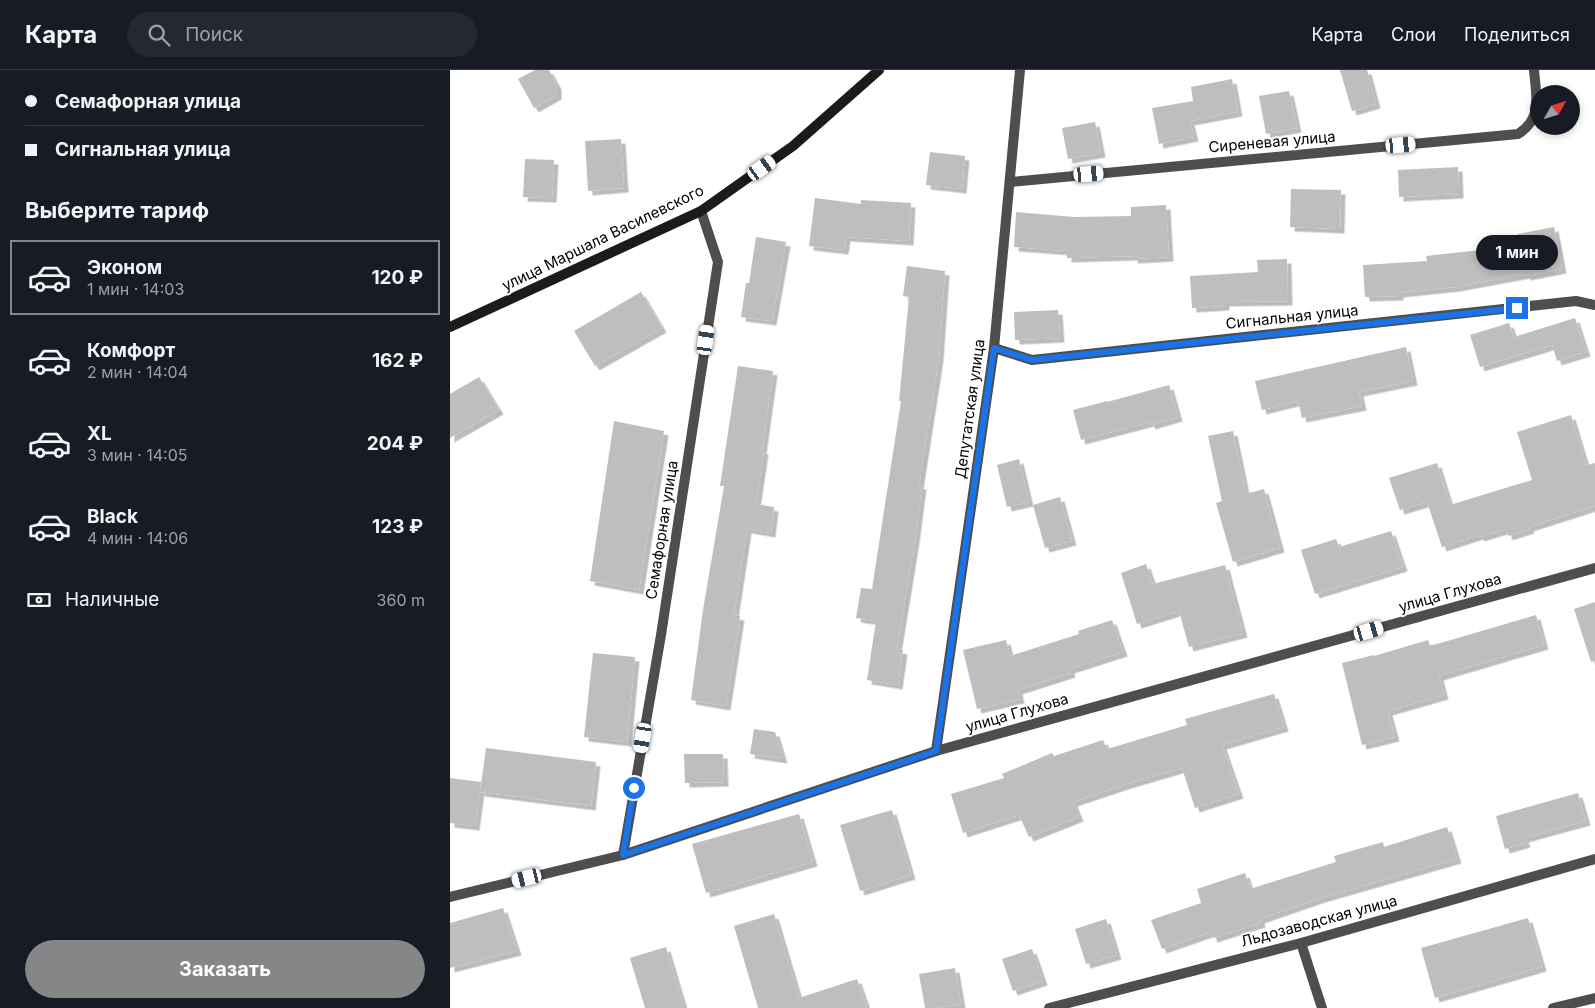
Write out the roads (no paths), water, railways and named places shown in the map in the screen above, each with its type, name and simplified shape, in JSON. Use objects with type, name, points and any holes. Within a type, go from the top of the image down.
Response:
[{"type":"main road","name":"улица Маршала Василевского","points":[[450,327],[701,211],[793,146],[879,70]]},
{"type":"street","name":"Депутатская улица","points":[[936,751],[994,348],[1020,70]]},
{"type":"street","name":"Сиреневая улица","points":[[1011,182],[1518,134],[1532,122],[1535,114],[1537,105],[1534,70]]},
{"type":"street","name":"Семафорная улица","points":[[623,855],[661,635],[718,262],[701,211]]},
{"type":"street","name":"Сигнальная улица","points":[[994,348],[1032,360],[1576,301],[1595,305]]},
{"type":"street","name":"улица Глухова","points":[[450,897],[623,855],[936,751],[1595,568]]},
{"type":"street","name":"Льдозаводская улица","points":[[1049,1008],[1302,943],[1595,860]]},
{"type":"street","points":[[1302,943],[1322,1008]]},
{"type":"street","points":[[1552,1008],[1595,998]]}]
